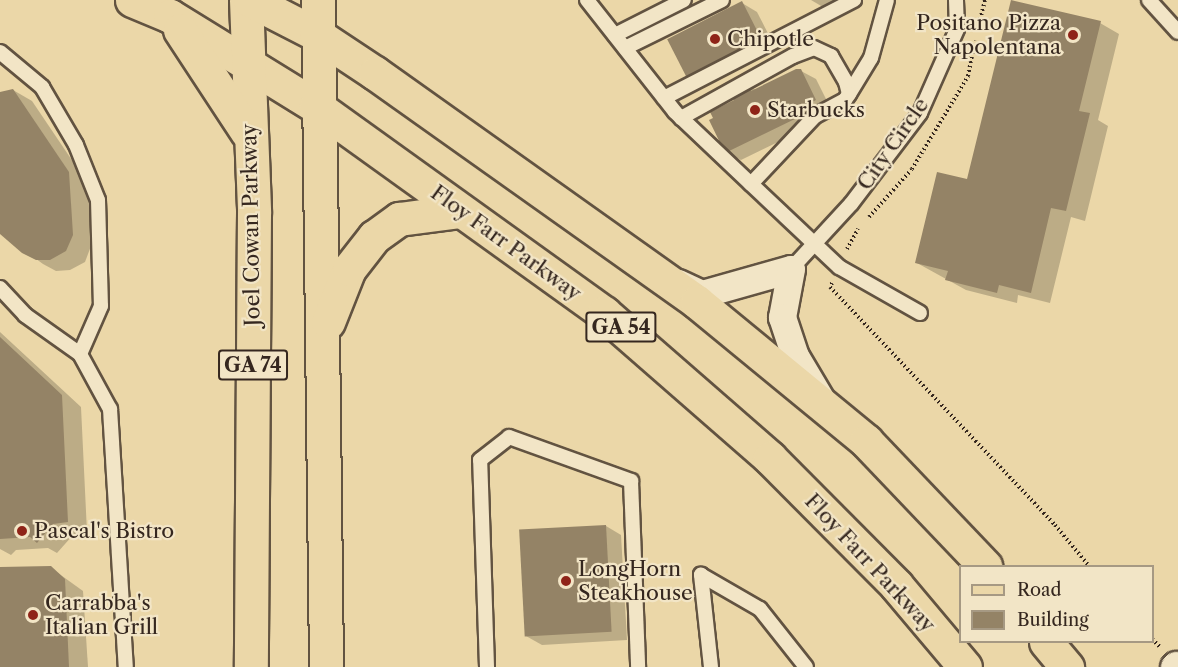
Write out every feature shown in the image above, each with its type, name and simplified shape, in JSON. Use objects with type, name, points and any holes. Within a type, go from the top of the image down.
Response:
[{"type":"main road","name":"Floy Farr Parkway","points":[[132,0],[170,16],[316,106],[604,313],[716,408],[896,585],[965,667]]},
{"type":"main road","name":"GA 54","points":[[248,0],[316,34],[656,272],[823,404],[907,480],[983,565]]},
{"type":"main road","name":"Joel Cowan Parkway","points":[[248,0],[246,63],[252,142],[251,667]]},
{"type":"main road","points":[[318,0],[316,106],[322,334],[326,667]]},
{"type":"main road","points":[[170,16],[216,79],[252,142]]},
{"type":"main road","points":[[322,334],[349,269],[374,237],[399,219],[460,211]]},
{"type":"main road","points":[[1047,643],[1067,667]]},
{"type":"street","name":"City Circle","points":[[656,272],[702,294],[791,268]]},
{"type":"street","points":[[791,268],[782,317],[795,356],[823,404]]},
{"type":"lane","points":[[587,0],[681,118],[839,267],[920,313]]},
{"type":"lane","points":[[615,35],[684,0]]},
{"type":"lane","points":[[625,48],[722,0]]},
{"type":"lane","points":[[664,98],[854,0]]},
{"type":"lane","points":[[751,184],[815,116],[845,100],[871,58],[887,0]]},
{"type":"lane","name":"City Circle","points":[[791,268],[816,245],[920,113],[957,29],[956,0]]},
{"type":"lane","points":[[1149,0],[1178,32]]},
{"type":"lane","points":[[681,118],[814,48],[831,56],[849,94]]},
{"type":"lane","points":[[0,52],[42,87],[75,145],[98,200],[101,306],[80,354]]},
{"type":"lane","points":[[0,288],[25,315],[80,354],[110,410],[126,667]]},
{"type":"lane","points":[[487,667],[480,460],[509,437],[631,481],[638,667]]},
{"type":"lane","points":[[711,667],[700,575],[760,609],[806,667]]},
{"type":"path","points":[[985,0],[968,76],[912,169],[855,232],[830,287],[1087,565]]},
{"type":"building","points":[[1011,0],[1101,21],[1079,111],[1090,113],[1066,211],[1051,208],[1031,293],[999,285],[997,293],[945,280],[948,271],[915,263],[937,172],[967,179]]},
{"type":"building","name":"Chipotle","points":[[742,1],[761,38],[686,77],[667,39]]},
{"type":"building","name":"Starbucks","points":[[796,69],[801,69],[816,100],[798,109],[801,116],[725,153],[709,120],[713,118],[710,112],[734,100],[730,91],[747,83],[751,91]]},
{"type":"building","points":[[13,89],[69,172],[73,235],[66,251],[50,260],[36,260],[22,253],[0,234],[0,92]]},
{"type":"building","points":[[0,337],[62,395],[68,522],[53,524],[37,543],[30,537],[0,539]]},
{"type":"building","name":"LongHorn Steakhouse","points":[[606,525],[612,632],[525,636],[519,530]]},
{"type":"building","name":"Carrabba's Italian Grill","points":[[51,566],[65,579],[69,667],[0,667],[0,567]]},
{"type":"place","name":"Positano Pizza Napolentana","points":[[1073,35]]},
{"type":"place","name":"Chipotle","points":[[715,39]]},
{"type":"place","name":"Starbucks","points":[[755,110]]},
{"type":"place","name":"Pascal's Bistro","points":[[22,531]]},
{"type":"place","name":"LongHorn Steakhouse","points":[[566,581]]},
{"type":"place","name":"Carrabba's Italian Grill","points":[[33,615]]}]
